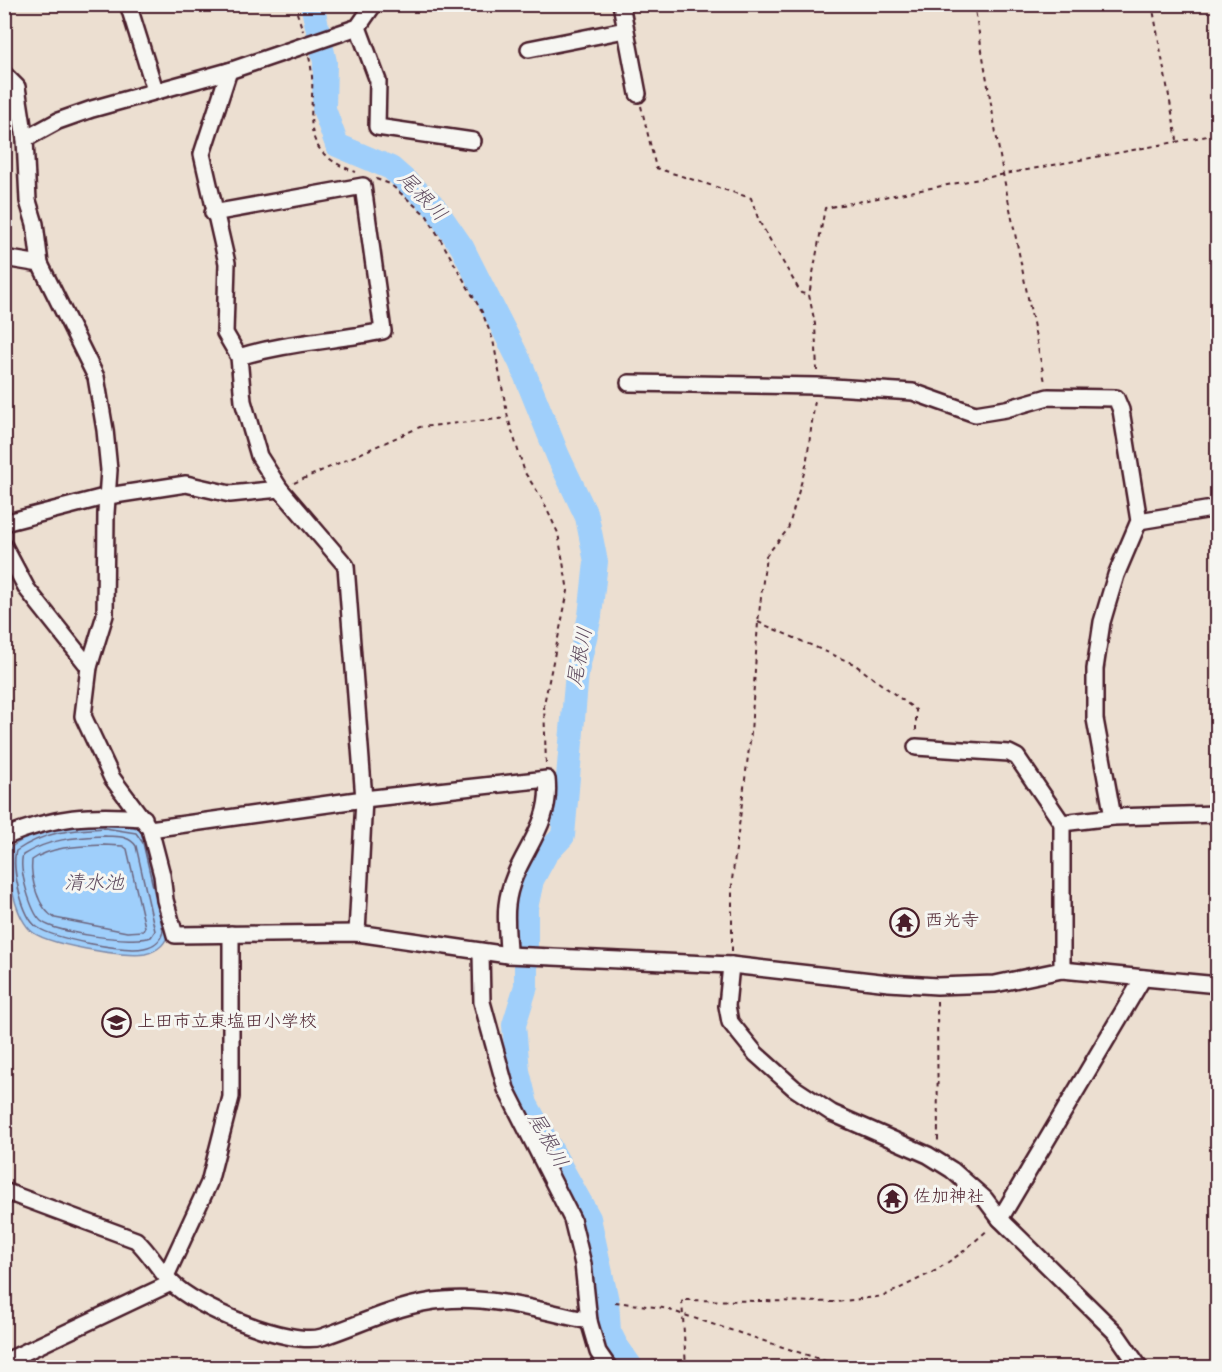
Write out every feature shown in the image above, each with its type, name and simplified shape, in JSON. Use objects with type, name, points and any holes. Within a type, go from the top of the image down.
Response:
[{"type":"street","points":[[128,4],[155,90]]},
{"type":"street","points":[[25,139],[67,118],[155,90],[229,71],[358,27],[374,4]]},
{"type":"street","points":[[621,4],[638,94]]},
{"type":"street","points":[[358,27],[378,81],[377,127],[473,141]]},
{"type":"street","points":[[529,49],[625,30]]},
{"type":"street","points":[[229,71],[202,154],[213,213],[226,263],[225,333],[239,357],[243,401],[259,456],[280,489],[346,566],[364,799],[357,933]]},
{"type":"street","points":[[4,74],[17,87],[25,139],[28,201],[35,224],[40,264],[96,376],[108,460],[105,615],[90,667],[83,716],[112,778],[147,823],[162,875],[165,900],[175,935],[357,933],[481,952],[731,964],[937,986],[995,984],[1062,969],[1218,985]]},
{"type":"street","points":[[213,213],[363,186],[383,331],[344,339],[271,347],[239,357]]},
{"type":"street","points":[[4,258],[40,264]]},
{"type":"street","points":[[629,383],[817,386],[913,392],[975,414],[1006,409],[1048,397],[1116,398],[1121,410],[1139,521],[1116,575],[1102,622],[1095,669],[1095,719],[1113,817]]},
{"type":"street","points":[[4,523],[108,496],[186,484],[230,494],[280,489]]},
{"type":"street","points":[[1139,521],[1218,508]]},
{"type":"street","points":[[4,546],[27,589],[90,667]]},
{"type":"street","points":[[916,747],[1010,753],[1017,757],[1062,822],[1062,969]]},
{"type":"street","points":[[4,837],[32,825],[68,817],[104,815],[147,823],[547,779],[549,800],[541,828],[528,847],[507,904],[520,955]]},
{"type":"street","points":[[1062,822],[1113,817],[1218,814]]},
{"type":"street","points":[[4,1362],[169,1279],[209,1183],[227,1116],[232,1077],[231,934]]},
{"type":"street","points":[[481,952],[483,1002],[506,1089],[572,1219],[583,1264],[589,1321],[598,1352],[609,1368]]},
{"type":"street","points":[[731,964],[727,1006],[730,1022],[756,1054],[794,1088],[832,1113],[938,1162],[985,1199],[1000,1219],[1115,1332],[1140,1368]]},
{"type":"street","points":[[1000,1219],[1143,978]]},
{"type":"street","points":[[4,1191],[136,1240],[149,1252],[169,1279],[194,1299],[279,1336],[297,1340],[320,1337],[387,1313],[442,1300],[492,1302],[589,1321]]},
{"type":"path","points":[[294,4],[308,44],[311,66],[310,120],[314,137],[321,153],[359,173]]},
{"type":"path","points":[[974,4],[1003,174],[1048,397]]},
{"type":"path","points":[[1152,4],[1177,141]]},
{"type":"path","points":[[638,94],[656,168],[751,198],[759,221],[801,293],[809,295]]},
{"type":"path","points":[[731,964],[732,880],[751,733],[758,622],[766,556],[789,529],[806,466],[817,386],[815,324],[809,295],[825,208],[1218,134]]},
{"type":"path","points":[[369,177],[390,184],[427,216],[482,312],[493,340],[508,418],[525,473],[541,497],[558,533],[565,563],[568,591],[544,704],[547,779]]},
{"type":"path","points":[[280,489],[420,427],[508,418]]},
{"type":"path","points":[[758,622],[854,664],[916,710],[916,747]]},
{"type":"path","points":[[937,986],[938,1162]]},
{"type":"path","points":[[686,1368],[682,1300],[836,1302],[884,1296],[952,1260],[1000,1219]]},
{"type":"path","points":[[615,1302],[663,1308],[847,1368]]},
{"type":"water","name":"清水池","points":[[104,822],[134,827],[148,840],[169,930],[164,943],[150,953],[135,955],[103,952],[51,940],[30,930],[15,902],[9,867],[11,847],[34,834],[55,827]]},
{"type":"waterway","name":"尾根川","points":[[312,4],[325,62],[324,109],[337,145],[391,168],[433,205],[462,247],[520,362],[558,456],[587,517],[596,562],[590,616],[577,672],[563,836],[546,854],[532,880],[526,908],[526,986],[514,1025],[518,1071],[526,1104],[589,1218],[607,1301],[609,1331],[632,1368]]},
{"type":"place","name":"西光寺","points":[[904,922]]},
{"type":"place","name":"上田市立東塩田小学校","points":[[116,1023]]},
{"type":"place","name":"佐加神社","points":[[892,1198]]}]
